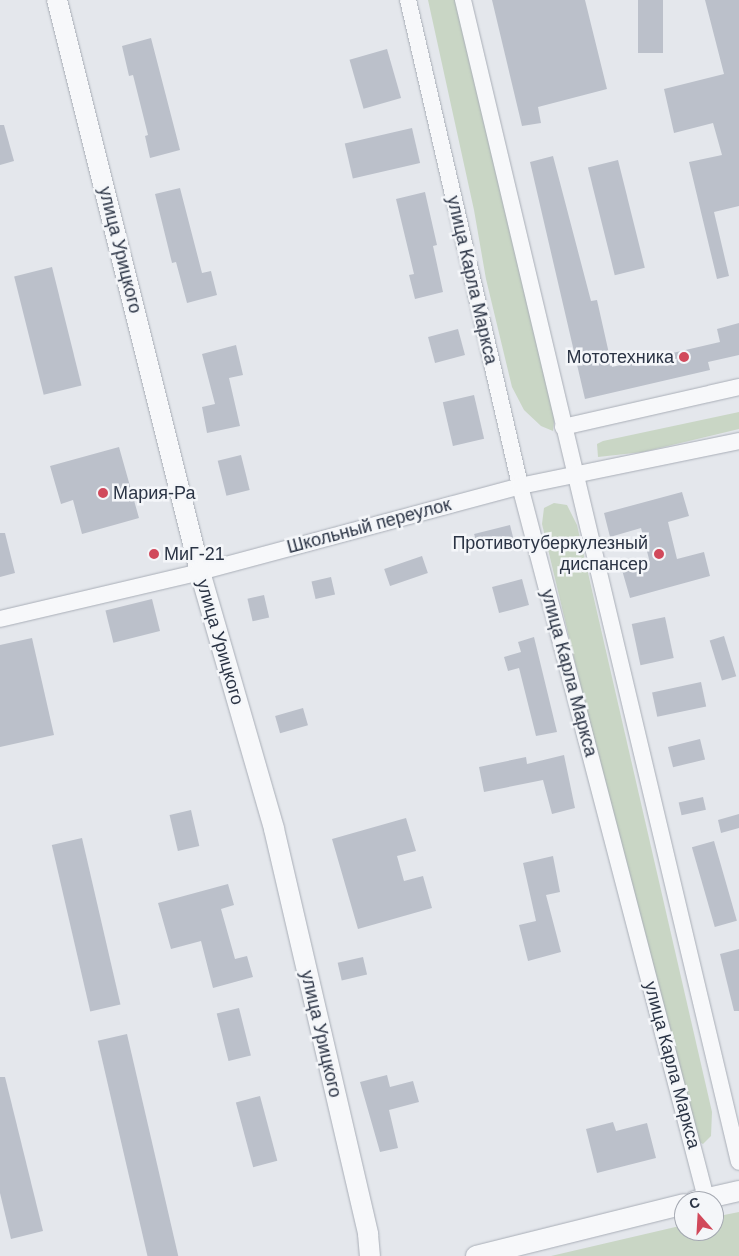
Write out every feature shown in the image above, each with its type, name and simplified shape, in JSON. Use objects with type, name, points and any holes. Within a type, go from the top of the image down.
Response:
[{"type":"street","name":"улица Урицкого","points":[[57,0],[200,572],[274,829],[368,1234],[370,1256]]},
{"type":"street","name":"улица Карла Маркса","points":[[408,0],[520,486],[699,1191]]},
{"type":"street","points":[[463,0],[739,1162]]},
{"type":"street","points":[[563,427],[739,388]]},
{"type":"street","name":"Школьный переулок","points":[[0,619],[200,572],[520,486],[739,441]]},
{"type":"street","points":[[724,1195],[739,1191]]},
{"type":"street","points":[[476,1256],[674,1206]]},
{"type":"green space","points":[[428,0],[458,0],[555,414],[553,431],[541,426],[524,410],[512,387],[486,279],[474,210]]},
{"type":"green space","points":[[739,412],[739,429],[643,452],[598,457],[597,444],[603,441]]},
{"type":"green space","points":[[554,503],[567,505],[577,525],[712,1112],[711,1136],[703,1144],[695,1140],[598,759],[542,524],[544,508]]},
{"type":"green space","points":[[739,1212],[739,1256],[551,1256],[674,1227],[674,1241],[724,1241],[724,1215]]},
{"type":"building","points":[[492,0],[585,0],[607,89],[538,107],[541,123],[522,126]]},
{"type":"building","points":[[638,0],[663,0],[663,53],[638,53]]},
{"type":"building","points":[[705,0],[739,0],[739,206],[714,212],[729,276],[717,279],[689,162],[722,155],[713,123],[674,133],[664,89],[724,74]]},
{"type":"building","points":[[151,38],[180,150],[150,158],[145,136],[148,135],[133,75],[129,76],[122,46]]},
{"type":"building","points":[[387,49],[401,98],[364,109],[350,60]]},
{"type":"building","points":[[0,125],[4,125],[14,161],[0,165]]},
{"type":"building","points":[[412,128],[420,163],[353,179],[345,144]]},
{"type":"building","points":[[553,156],[591,301],[597,300],[612,367],[720,342],[717,329],[739,323],[739,355],[708,362],[710,370],[585,399],[530,162]]},
{"type":"building","points":[[618,160],[645,268],[615,275],[588,167]]},
{"type":"building","points":[[180,188],[202,273],[211,271],[217,295],[187,303],[176,262],[172,263],[155,194]]},
{"type":"building","points":[[425,192],[437,245],[433,246],[443,292],[415,299],[409,275],[414,274],[396,199]]},
{"type":"building","points":[[52,267],[82,385],[44,395],[14,276]]},
{"type":"building","points":[[458,329],[465,355],[435,363],[428,337]]},
{"type":"building","points":[[236,345],[243,375],[229,378],[240,426],[207,433],[202,407],[215,404],[202,354]]},
{"type":"building","points":[[474,395],[484,439],[453,446],[443,402]]},
{"type":"building","points":[[119,447],[139,518],[82,534],[73,500],[61,504],[50,466]]},
{"type":"building","points":[[241,455],[250,490],[226,496],[218,461]]},
{"type":"building","points":[[682,492],[689,516],[668,522],[677,559],[704,552],[710,576],[630,598],[622,570],[650,563],[641,528],[610,537],[604,513]]},
{"type":"building","points":[[510,525],[514,541],[478,549],[474,534]]},
{"type":"building","points":[[0,533],[5,533],[15,573],[0,577]]},
{"type":"building","points":[[422,556],[428,573],[390,586],[384,569]]},
{"type":"building","points":[[331,577],[335,595],[316,599],[312,581]]},
{"type":"building","points":[[522,579],[529,605],[499,613],[492,587]]},
{"type":"building","points":[[264,595],[269,617],[253,621],[247,599]]},
{"type":"building","points":[[152,599],[160,631],[113,643],[105,611]]},
{"type":"building","points":[[665,617],[674,658],[640,665],[632,624]]},
{"type":"building","points":[[724,636],[736,676],[722,681],[710,640]]},
{"type":"building","points":[[534,637],[557,732],[536,736],[519,668],[508,671],[504,657],[521,652],[518,642]]},
{"type":"building","points":[[32,638],[54,735],[0,747],[0,645]]},
{"type":"building","points":[[701,682],[706,706],[657,717],[652,692]]},
{"type":"building","points":[[303,708],[308,725],[280,733],[275,716]]},
{"type":"building","points":[[700,739],[705,759],[673,767],[668,747]]},
{"type":"building","points":[[564,755],[575,808],[552,814],[543,780],[484,792],[479,767],[526,757],[527,764]]},
{"type":"building","points":[[703,797],[706,810],[682,815],[679,803]]},
{"type":"building","points":[[191,810],[199,846],[178,851],[170,815]]},
{"type":"building","points":[[739,814],[739,828],[721,833],[718,820]]},
{"type":"building","points":[[406,818],[416,851],[397,856],[404,881],[423,876],[432,908],[358,929],[332,839]]},
{"type":"building","points":[[82,838],[120,1005],[90,1012],[52,845]]},
{"type":"building","points":[[714,841],[737,921],[715,927],[692,847]]},
{"type":"building","points":[[553,856],[560,892],[546,895],[561,952],[528,961],[519,925],[536,921],[523,863]]},
{"type":"building","points":[[228,884],[234,905],[221,909],[235,959],[247,956],[253,977],[213,988],[201,941],[171,949],[158,903]]},
{"type":"building","points":[[739,949],[739,1011],[734,1011],[720,954]]},
{"type":"building","points":[[363,957],[367,975],[342,980],[338,963]]},
{"type":"building","points":[[239,1008],[251,1056],[229,1061],[217,1014]]},
{"type":"building","points":[[127,1034],[178,1256],[147,1256],[98,1041]]},
{"type":"building","points":[[387,1075],[390,1087],[413,1081],[419,1102],[389,1110],[398,1148],[380,1152],[360,1082]]},
{"type":"building","points":[[0,1077],[5,1077],[43,1231],[11,1239],[0,1193]]},
{"type":"building","points":[[260,1096],[277,1161],[253,1167],[236,1102]]},
{"type":"building","points":[[613,1122],[616,1131],[647,1123],[656,1158],[597,1173],[586,1129]]},
{"type":"place","name":"Мототехника","points":[[684,357]]},
{"type":"place","name":"Мария-Ра","points":[[103,493]]},
{"type":"place","name":"МиГ-21","points":[[154,554]]},
{"type":"place","name":"Противотуберкулезный диспансер","points":[[659,554]]}]
